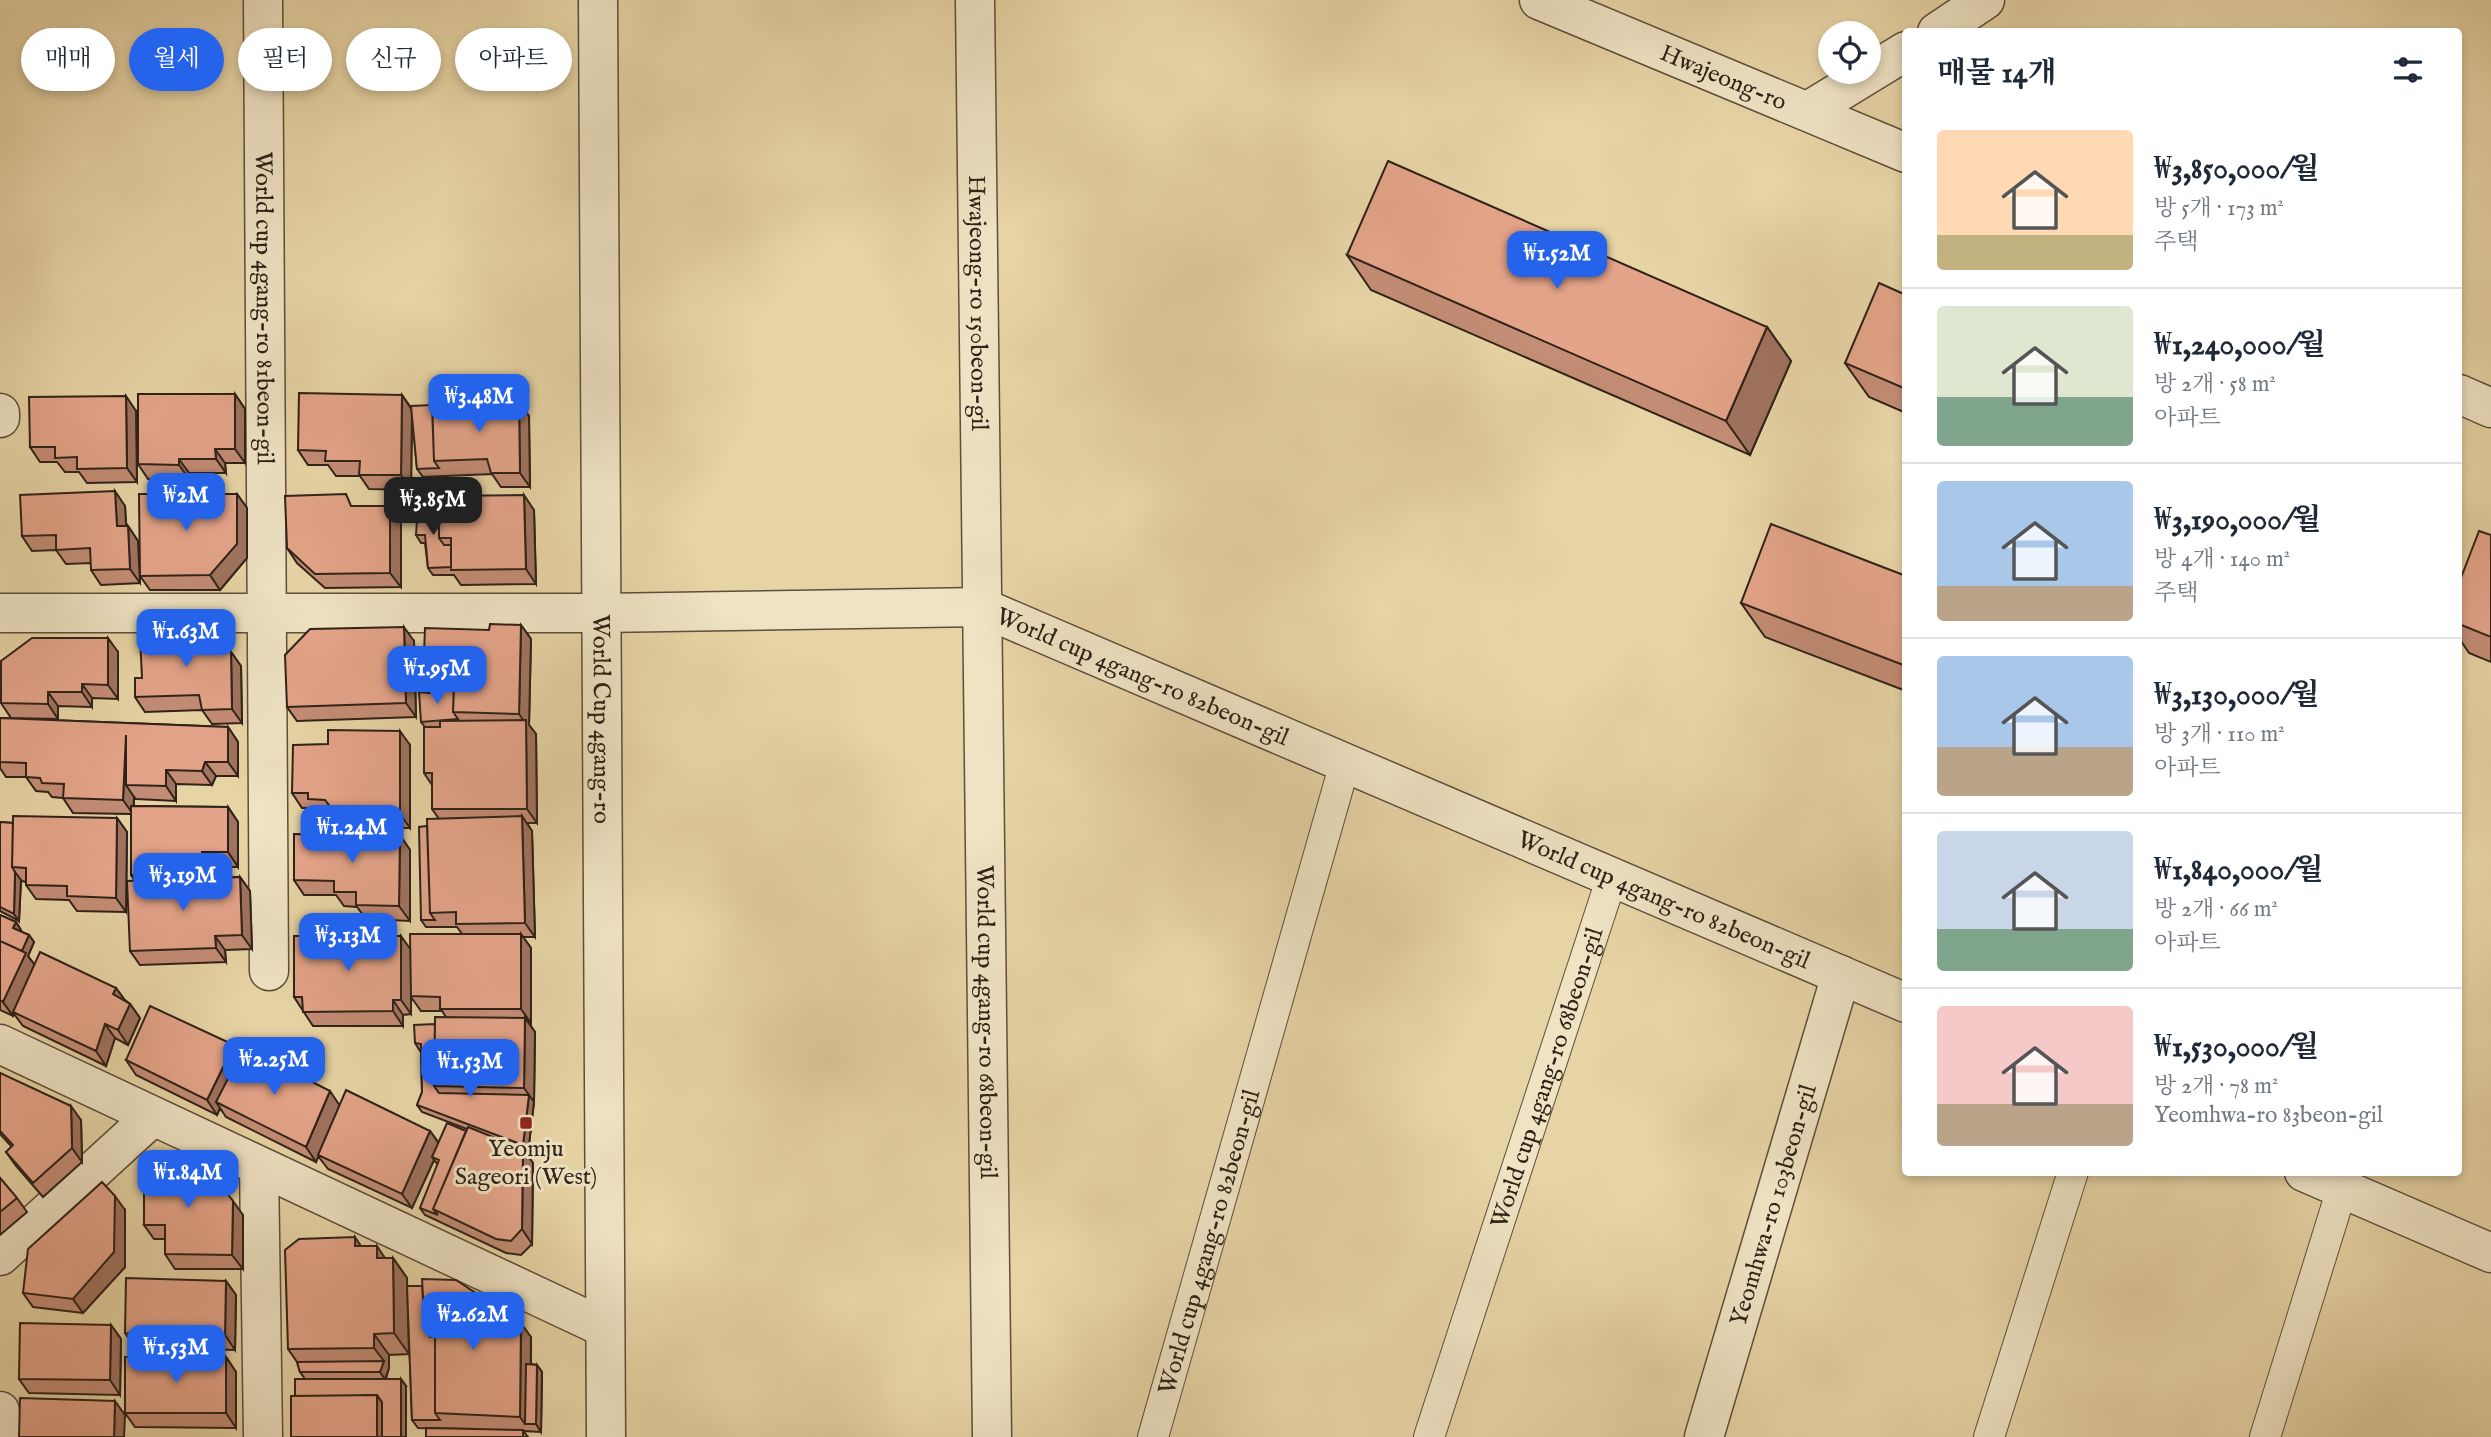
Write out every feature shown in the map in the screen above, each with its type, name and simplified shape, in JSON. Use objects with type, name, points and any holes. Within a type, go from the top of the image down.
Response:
[{"type":"street","name":"World cup 4gang-ro 81beon-gil","points":[[263,0],[269,971]]},
{"type":"street","name":"World Cup 4gang-ro","points":[[598,0],[606,1437]]},
{"type":"street","name":"Hwajeong-ro 150beon-gil","points":[[975,0],[981,607]]},
{"type":"street","name":"Hwajeong-ro","points":[[1539,0],[1902,151]]},
{"type":"street","points":[[1943,28],[1985,0]]},
{"type":"street","points":[[1808,111],[1902,53]]},
{"type":"street","points":[[2462,395],[2491,408]]},
{"type":"street","name":"World cup 4gang-ro 82beon-gil","points":[[601,613],[981,607],[1902,1001]]},
{"type":"street","name":"World cup 4gang-ro 68beon-gil","points":[[981,607],[992,1437]]},
{"type":"street","points":[[0,613],[601,613]]},
{"type":"street","name":"Yeomhwa-ro 103beon-gil","points":[[1704,1437],[1841,975]]},
{"type":"street","points":[[0,1044],[151,1118],[605,1328]]},
{"type":"street","points":[[0,1256],[151,1118]]},
{"type":"street","points":[[259,1167],[263,1437]]},
{"type":"street","points":[[2313,1176],[2491,1252]]},
{"type":"street","points":[[0,1411],[0,1437]]},
{"type":"lane","name":"World cup 4gang-ro 82beon-gil","points":[[1153,1437],[1345,763]]},
{"type":"lane","name":"World cup 4gang-ro 68beon-gil","points":[[1429,1437],[1612,877]]},
{"type":"lane","points":[[1989,1437],[2072,1176]]},
{"type":"lane","points":[[2265,1437],[2342,1189]]},
{"type":"building","points":[[1388,161],[1767,327],[1726,421],[1347,255]]},
{"type":"building","points":[[1879,283],[1902,293],[1902,387],[1845,363]]},
{"type":"building","points":[[299,393],[402,395],[401,475],[359,475],[360,461],[325,461],[326,451],[298,450]]},
{"type":"building","points":[[138,394],[235,394],[235,449],[215,449],[216,459],[179,459],[179,465],[138,464]]},
{"type":"building","points":[[126,396],[127,468],[77,469],[77,457],[55,458],[55,447],[30,447],[29,397]]},
{"type":"building","points":[[432,398],[442,401],[445,410],[461,409],[461,403],[519,402],[520,473],[491,473],[487,459],[434,461]]},
{"type":"building","points":[[432,405],[434,461],[439,468],[417,469],[411,406]]},
{"type":"building","points":[[115,491],[117,526],[128,526],[130,569],[91,570],[90,548],[56,550],[56,535],[22,536],[20,495]]},
{"type":"building","points":[[139,494],[237,494],[237,544],[210,575],[140,576]]},
{"type":"building","points":[[346,494],[351,506],[390,506],[390,573],[315,574],[287,548],[285,496]]},
{"type":"building","points":[[524,495],[526,569],[451,570],[451,538],[439,538],[439,496]]},
{"type":"building","points":[[439,504],[439,538],[444,545],[451,545],[451,567],[428,568],[425,535],[416,535],[418,505]]},
{"type":"building","points":[[1771,524],[1902,574],[1902,664],[1741,603]]},
{"type":"building","points":[[2479,531],[2491,535],[2491,637],[2462,625],[2462,575]]},
{"type":"building","points":[[490,624],[521,625],[519,714],[453,712],[454,681],[423,680],[425,628],[489,630]]},
{"type":"building","points":[[404,627],[406,703],[287,707],[285,655],[310,629]]},
{"type":"building","points":[[203,633],[231,652],[232,709],[202,710],[199,695],[135,697],[135,678],[142,678],[140,636]]},
{"type":"building","points":[[32,638],[108,638],[108,685],[82,684],[82,692],[48,692],[48,704],[1,703],[1,661]]},
{"type":"building","points":[[443,688],[454,688],[453,712],[458,719],[421,722],[419,692],[441,694]]},
{"type":"building","points":[[0,718],[228,727],[228,762],[205,762],[202,771],[166,770],[166,786],[126,785],[126,735],[123,800],[63,798],[64,784],[42,783],[40,778],[26,777],[26,763],[0,762]]},
{"type":"building","points":[[526,720],[527,809],[432,809],[432,773],[424,773],[424,727],[440,727],[440,721]]},
{"type":"building","points":[[328,730],[400,731],[400,814],[335,813],[325,800],[308,799],[308,793],[292,793],[293,745],[328,744]]},
{"type":"building","points":[[131,806],[228,807],[228,852],[202,852],[203,868],[167,867],[167,874],[131,875]]},
{"type":"building","points":[[13,816],[117,818],[116,898],[67,896],[67,886],[26,885],[26,868],[12,867]]},
{"type":"building","points":[[522,816],[525,923],[456,924],[456,912],[430,913],[427,819]]},
{"type":"building","points":[[0,822],[13,823],[14,914],[0,907]]},
{"type":"building","points":[[427,826],[430,913],[435,920],[421,920],[419,827]]},
{"type":"building","points":[[294,834],[400,835],[399,906],[356,905],[356,892],[334,892],[334,881],[294,880]]},
{"type":"building","points":[[240,877],[242,935],[215,936],[216,948],[130,951],[127,881]]},
{"type":"building","points":[[0,915],[16,922],[13,928],[29,935],[22,951],[0,941]]},
{"type":"building","points":[[410,934],[521,934],[521,1009],[440,1009],[440,997],[411,996]]},
{"type":"building","points":[[294,936],[401,936],[401,1000],[393,1000],[393,1011],[303,1012],[302,997],[294,997]]},
{"type":"building","points":[[0,941],[26,953],[3,1002],[0,1000]]},
{"type":"building","points":[[40,952],[116,988],[113,994],[130,1004],[118,1030],[105,1024],[96,1051],[13,1012]]},
{"type":"building","points":[[150,1006],[234,1045],[207,1100],[126,1060]]},
{"type":"building","points":[[435,1017],[525,1018],[524,1088],[434,1086]]},
{"type":"building","points":[[435,1024],[434,1086],[439,1093],[529,1095],[523,1145],[417,1105],[422,1092],[421,1044],[415,1043],[414,1025]]},
{"type":"building","points":[[244,1047],[330,1091],[306,1147],[216,1102]]},
{"type":"building","points":[[0,1073],[71,1106],[72,1148],[33,1183],[6,1152],[13,1145],[0,1131]]},
{"type":"building","points":[[346,1090],[430,1131],[402,1194],[318,1155]]},
{"type":"building","points":[[447,1123],[466,1131],[433,1209],[438,1215],[420,1208],[439,1160],[432,1157]]},
{"type":"building","points":[[468,1127],[523,1149],[522,1229],[511,1241],[496,1239],[433,1209]]},
{"type":"building","points":[[144,1160],[164,1160],[216,1179],[233,1201],[232,1255],[165,1254],[165,1225],[144,1225]]},
{"type":"building","points":[[0,1178],[17,1198],[0,1212]]},
{"type":"building","points":[[102,1182],[115,1196],[114,1252],[73,1299],[23,1293],[28,1249]]},
{"type":"building","points":[[355,1237],[355,1246],[377,1246],[377,1258],[393,1258],[394,1333],[374,1334],[374,1348],[288,1349],[285,1250],[299,1239]]},
{"type":"building","points":[[126,1278],[226,1281],[225,1335],[125,1333]]},
{"type":"building","points":[[422,1279],[456,1280],[521,1323],[520,1417],[435,1413],[435,1329],[425,1330]]},
{"type":"building","points":[[407,1286],[422,1286],[425,1330],[430,1337],[435,1337],[435,1413],[440,1420],[412,1420]]},
{"type":"building","points":[[20,1323],[111,1325],[110,1380],[19,1379]]},
{"type":"building","points":[[125,1357],[226,1357],[226,1413],[125,1413]]},
{"type":"building","points":[[384,1361],[380,1372],[300,1372],[297,1362]]},
{"type":"building","points":[[526,1364],[537,1365],[536,1424],[525,1424]]},
{"type":"building","points":[[295,1379],[401,1379],[401,1437],[382,1437],[382,1402],[377,1395],[295,1396]]},
{"type":"building","points":[[377,1395],[377,1437],[291,1437],[291,1396]]},
{"type":"building","points":[[20,1398],[115,1401],[114,1437],[19,1437]]},
{"type":"building","points":[[426,1428],[523,1430],[523,1437],[426,1437]]},
{"type":"place","name":"Yeomju Sageori (West)","points":[[526,1123]]}]
